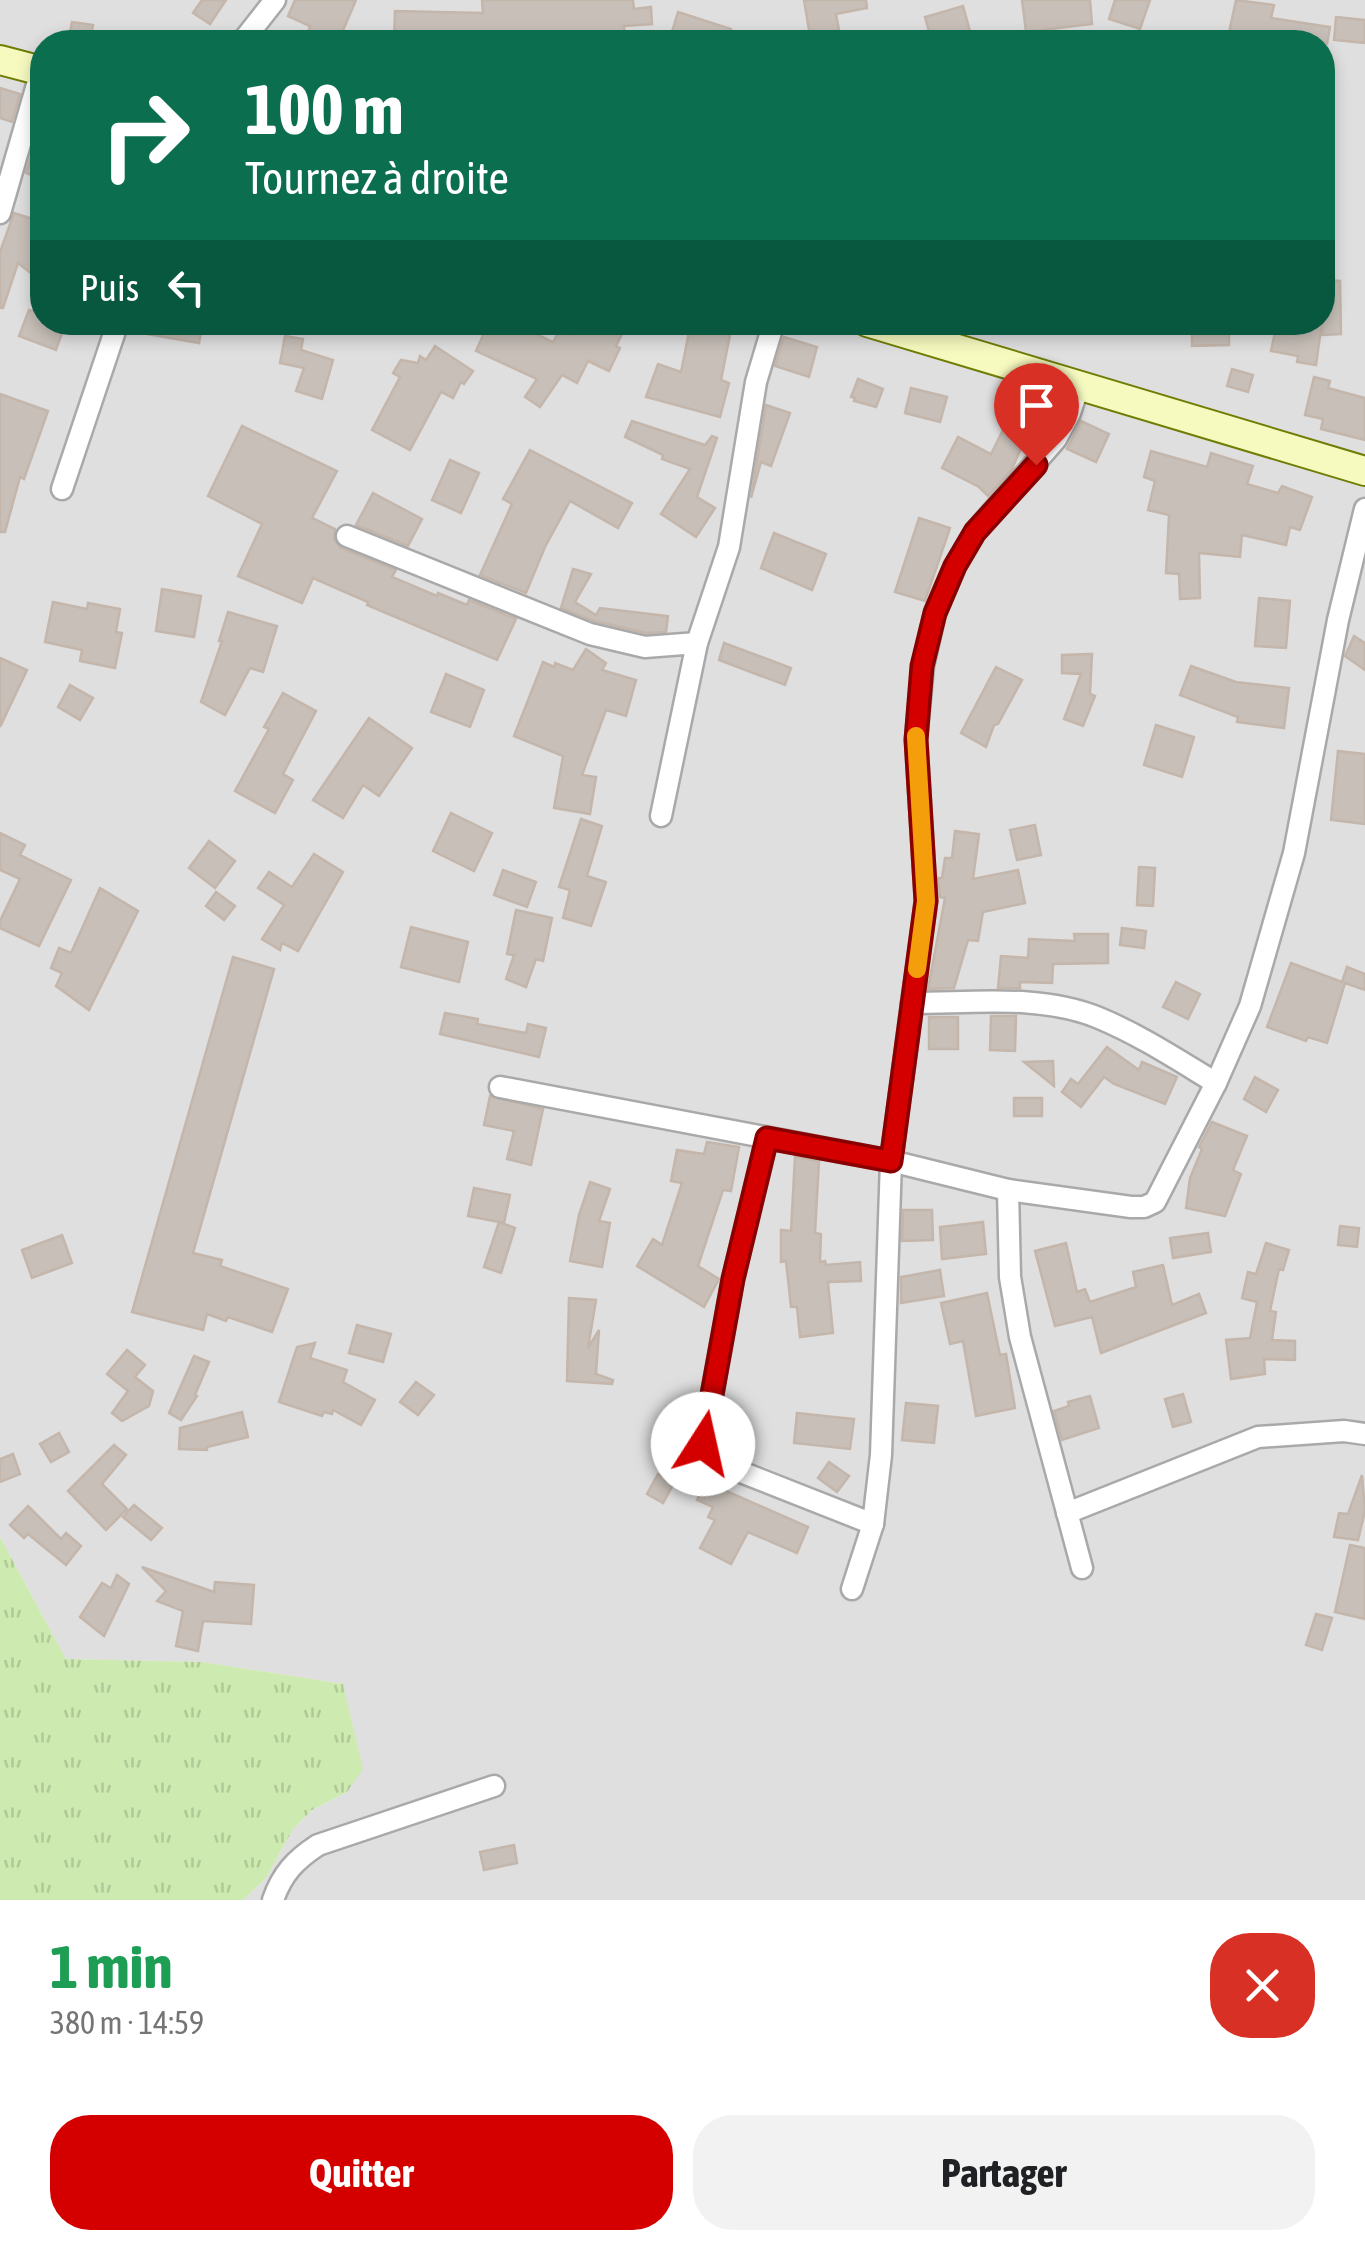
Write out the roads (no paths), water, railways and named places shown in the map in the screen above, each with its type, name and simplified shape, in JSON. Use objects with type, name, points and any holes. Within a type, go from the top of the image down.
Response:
[{"type":"main road","points":[[0,60],[30,68]]},
{"type":"main road","points":[[911,335],[1365,470]]},
{"type":"street","points":[[251,30],[274,0]]},
{"type":"street","points":[[0,213],[30,112]]},
{"type":"street","points":[[62,489],[114,335]]},
{"type":"street","points":[[661,816],[697,643],[729,547],[756,382],[770,335]]},
{"type":"street","points":[[852,1589],[873,1524],[881,1455],[891,1161],[926,901],[917,710],[935,613],[975,532],[1056,439],[1079,386]]},
{"type":"street","points":[[500,1087],[891,1161],[1008,1190],[1131,1207],[1155,1202],[1250,1006],[1294,853],[1338,620],[1365,509]]},
{"type":"street","points":[[346,536],[590,634],[645,647],[697,643]]},
{"type":"street","points":[[912,1003],[1012,1002],[1062,1007],[1097,1017],[1137,1036],[1216,1083]]},
{"type":"street","points":[[767,1138],[733,1279],[703,1444],[718,1464],[873,1524]]},
{"type":"street","points":[[1008,1190],[1010,1277],[1018,1322],[1082,1568]]},
{"type":"street","points":[[1067,1513],[1258,1436],[1344,1431],[1365,1434]]},
{"type":"street","points":[[273,1900],[281,1878],[299,1857],[318,1845],[494,1786]]}]
